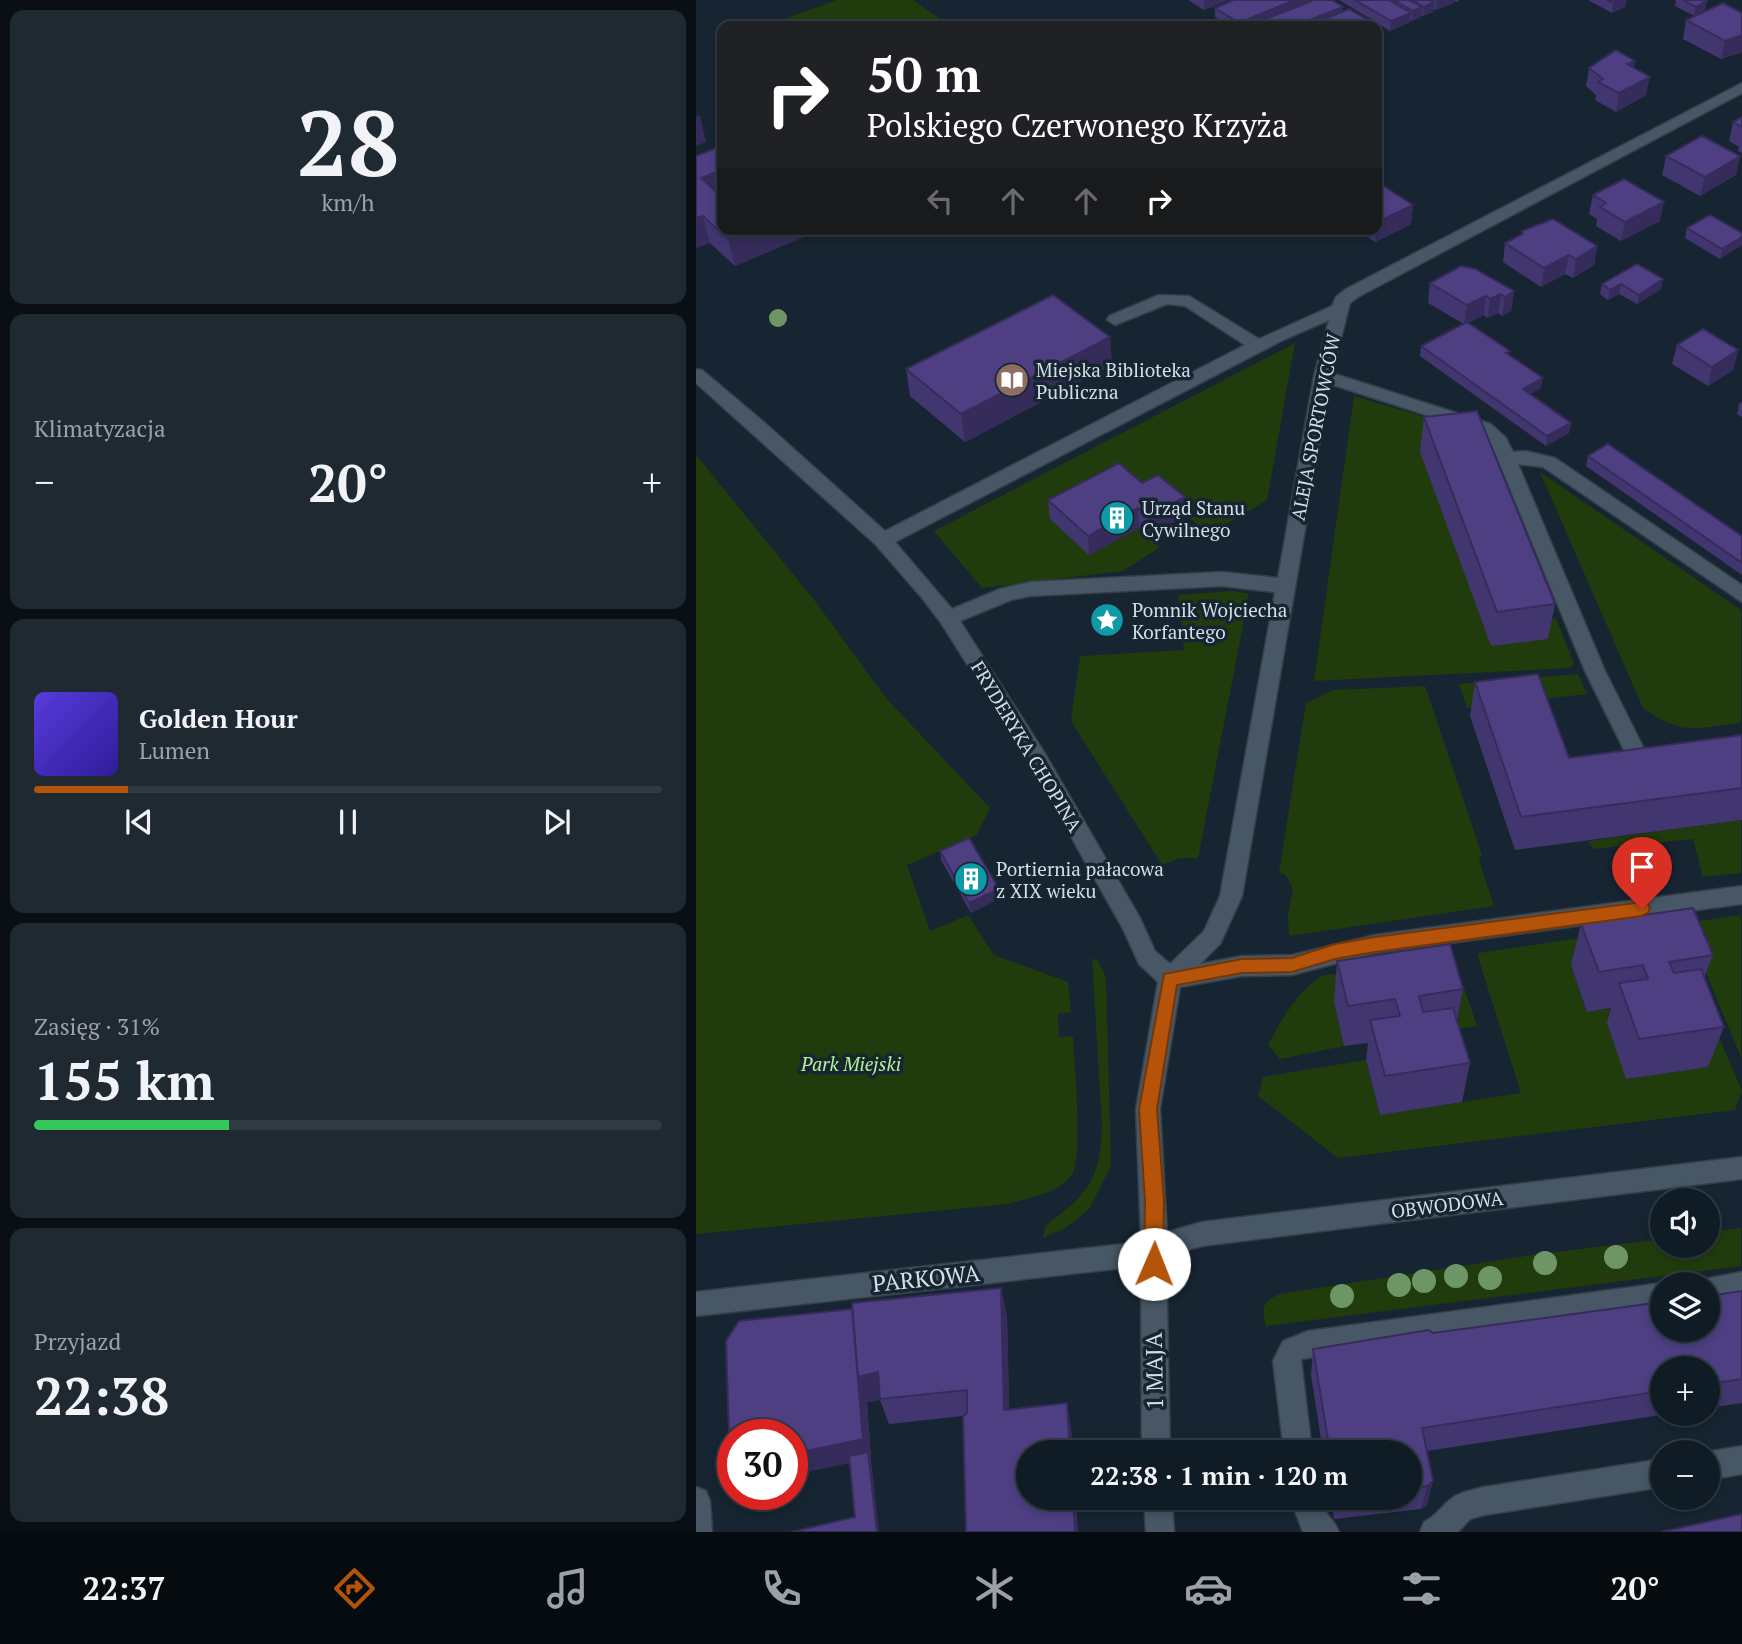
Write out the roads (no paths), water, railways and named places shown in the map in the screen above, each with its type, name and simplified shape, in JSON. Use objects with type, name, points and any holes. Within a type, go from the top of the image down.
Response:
[{"type":"street","name":"ALEJA SPORTOWCÓW","points":[[1170,979],[1212,937],[1231,896],[1323,376],[1342,301],[1352,293],[1741,87]]},
{"type":"street","points":[[1115,320],[1165,299],[1189,301],[1258,346]]},
{"type":"street","points":[[883,540],[1258,346],[1338,310]]},
{"type":"street","name":"FRYDERYKA CHOPINA","points":[[696,374],[759,427],[883,540],[949,618],[1044,769],[1132,925],[1147,957],[1170,979]]},
{"type":"street","points":[[1323,376],[1485,428],[1500,442],[1595,671],[1635,752],[1643,763],[1658,766],[1670,764]]},
{"type":"street","points":[[1506,459],[1526,457],[1549,462],[1741,595]]},
{"type":"street","points":[[949,618],[1007,594],[1030,589],[1222,579],[1285,586]]},
{"type":"street","points":[[1154,1247],[1148,1109],[1170,979],[1242,966],[1292,965],[1375,944],[1741,895]]},
{"type":"street","name":"OBWODOWA","points":[[1154,1247],[1202,1234],[1741,1168]]},
{"type":"street","name":"PARKOWA","points":[[696,1304],[1124,1256],[1154,1247]]},
{"type":"street","name":"1 MAJA","points":[[1154,1247],[1156,1440]]},
{"type":"street","points":[[1720,1287],[1741,1284]]},
{"type":"street","points":[[1296,1440],[1286,1362],[1292,1350],[1308,1344],[1650,1297]]},
{"type":"street","points":[[1720,1464],[1741,1460]]},
{"type":"street","points":[[1434,1532],[1444,1527],[1462,1507],[1484,1501],[1650,1475]]},
{"type":"street","points":[[696,1501],[698,1532]]},
{"type":"street","points":[[1159,1510],[1160,1532]]},
{"type":"street","points":[[1308,1510],[1313,1523],[1325,1532]]},
{"type":"place","name":"Miejska Biblioteka Publiczna","points":[[1012,380]]},
{"type":"place","name":"Urząd Stanu Cywilnego","points":[[1117,518]]},
{"type":"place","name":"Pomnik Wojciecha Korfantego","points":[[1107,620]]},
{"type":"place","name":"Portiernia pałacowa z XIX wieku","points":[[971,879]]},
{"type":"park label","name":"Park Miejski","points":[[851,1063]]}]
